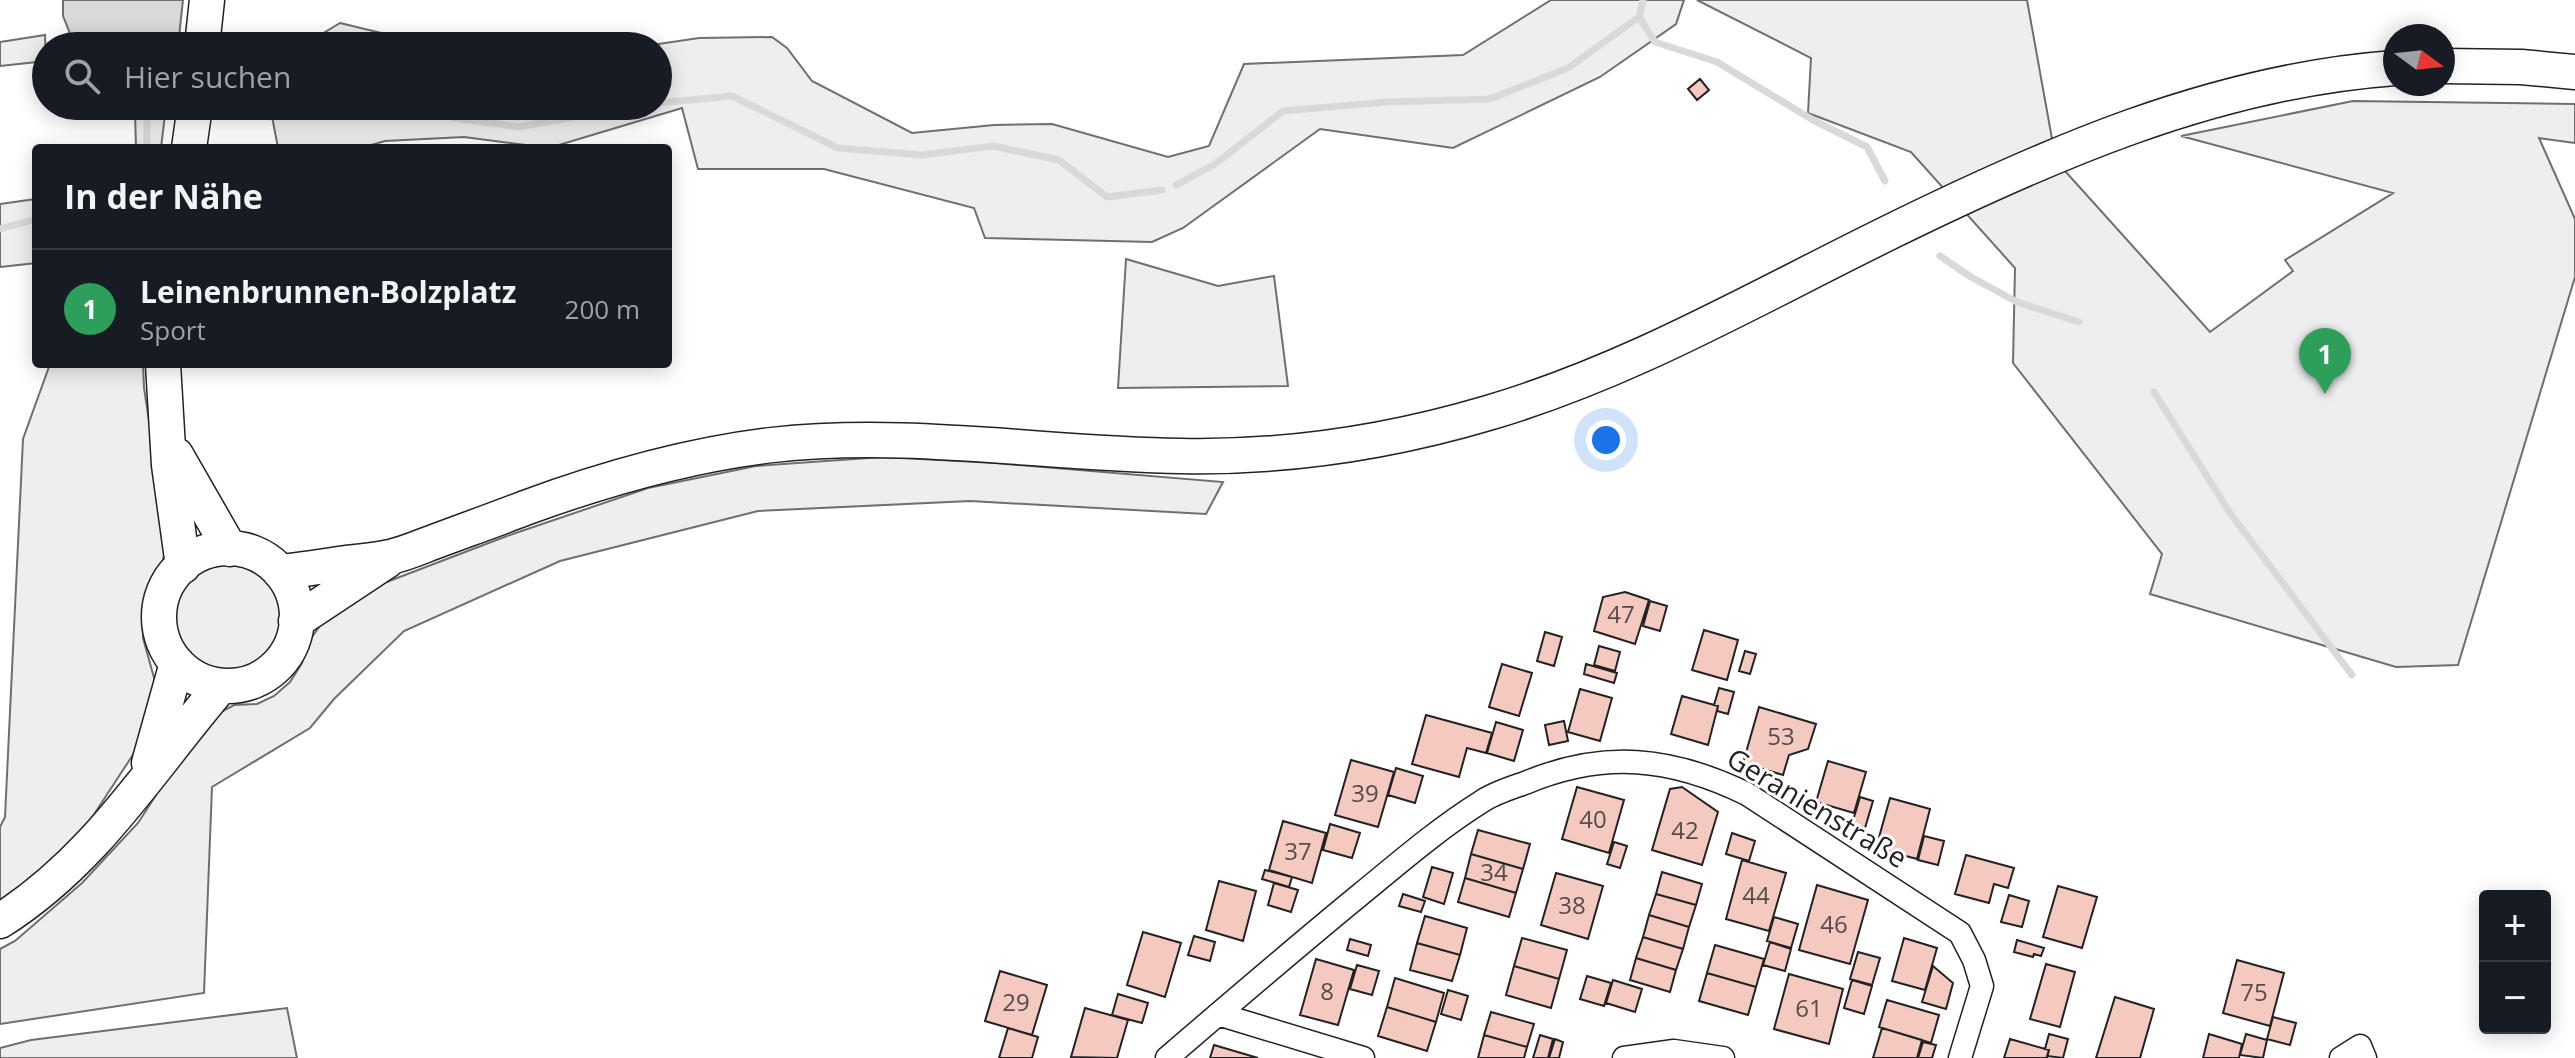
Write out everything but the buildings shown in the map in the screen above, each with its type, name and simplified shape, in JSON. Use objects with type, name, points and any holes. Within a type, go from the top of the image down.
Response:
[{"type":"main road","points":[[2455,66],[2575,72]]},
{"type":"main road","points":[[280,572],[391,557],[557,496],[646,469],[762,446],[912,440],[1186,457],[1266,453],[1369,441],[1453,423],[1542,396],[1623,364],[1783,288],[1880,237],[2075,148],[2169,113],[2293,80],[2383,69]]},
{"type":"main road","points":[[190,144],[193,120]]},
{"type":"main road","points":[[163,368],[172,491],[183,566]]},
{"type":"main road","points":[[168,440],[230,549]]},
{"type":"main road","points":[[230,549],[256,554],[280,572],[292,592],[296,621],[288,652],[274,668],[257,680],[237,686],[221,686],[197,679],[177,663],[168,652],[161,633],[159,614],[163,594],[172,576],[204,553],[230,549]]},
{"type":"main road","points":[[296,621],[391,557]]},
{"type":"main road","points":[[143,782],[177,663]]},
{"type":"main road","points":[[0,921],[45,889],[90,848],[221,686]]},
{"type":"street","name":"Geranienstraße","points":[[1167,1058],[1266,971],[1421,845],[1484,800],[1537,778],[1587,763],[1631,760],[1670,765],[1711,776],[1747,794],[1960,933],[1974,960],[1982,986],[1960,1058]]},
{"type":"street","points":[[1218,1014],[1363,1058]]},
{"type":"street","points":[[1624,1058],[1674,1051],[1723,1058]]},
{"type":"shaded area","points":[[63,0],[183,0],[180,32],[69,32],[63,16]]},
{"type":"shaded area","points":[[1551,0],[1684,0],[1676,24],[1600,77],[1453,148],[1320,129],[1183,228],[1152,242],[985,238],[974,208],[824,169],[698,169],[682,108],[672,111],[672,42],[699,38],[772,37],[787,48],[812,81],[912,133],[994,125],[1052,124],[1168,157],[1209,146],[1244,64],[1463,55]]},
{"type":"shaded area","points":[[1697,0],[2027,0],[2056,161],[2210,332],[2293,271],[2285,260],[2393,193],[2181,136],[2353,101],[2575,104],[2575,143],[2539,138],[2575,219],[2575,277],[2458,665],[2396,667],[2150,594],[2162,554],[2013,363],[2015,268],[1911,152],[1808,113],[1811,58]]},
{"type":"shaded area","points":[[340,23],[377,32],[325,32]]},
{"type":"shaded area","points":[[32,37],[32,63],[0,66],[0,42]]},
{"type":"shaded area","points":[[135,120],[164,120],[161,144],[136,144]]},
{"type":"shaded area","points":[[273,120],[642,120],[562,144],[518,144],[464,137],[375,144],[277,144]]},
{"type":"shaded area","points":[[32,200],[32,263],[0,267],[0,204]]},
{"type":"shaded area","points":[[1126,259],[1218,286],[1274,276],[1288,386],[1118,388]]},
{"type":"shaded area","points":[[49,368],[143,368],[167,540],[163,560],[151,581],[142,611],[143,638],[158,692],[138,747],[91,819],[30,884],[0,902],[0,827],[5,817],[23,439]]},
{"type":"shaded area","points":[[883,457],[1223,482],[1206,514],[970,501],[758,511],[560,561],[404,631],[334,699],[310,728],[212,787],[204,993],[0,1024],[0,949],[15,941],[82,883],[138,823],[193,738],[219,713],[234,705],[257,704],[274,696],[290,682],[302,663],[309,641],[322,623],[384,583],[507,536],[648,488],[756,466]]},
{"type":"shaded area","points":[[228,565],[249,569],[267,580],[278,598],[282,619],[278,640],[267,658],[249,669],[228,673],[207,669],[189,658],[178,640],[174,619],[178,598],[189,580],[207,569]]},
{"type":"shaded area","points":[[287,1008],[297,1058],[0,1058],[0,1048],[31,1040]]},
{"type":"waterway","points":[[1176,185],[1215,164],[1283,111],[1387,102],[1490,99],[1568,68],[1639,17],[1643,0]]},
{"type":"waterway","points":[[1639,17],[1655,42],[1717,62],[1813,120],[1867,147],[1885,181]]},
{"type":"waterway","points":[[672,102],[732,96],[838,148],[922,155],[993,146],[1059,160],[1107,197],[1162,190]]},
{"type":"waterway","points":[[147,120],[147,144]]},
{"type":"waterway","points":[[468,120],[519,127],[557,120]]},
{"type":"waterway","points":[[0,229],[32,220]]},
{"type":"waterway","points":[[1940,256],[2017,302],[2079,322]]},
{"type":"waterway","points":[[2154,392],[2230,513],[2352,675]]},
{"type":"place","name":"Leinenbrunnen-Bolzplatz","points":[[2325,394]]}]
